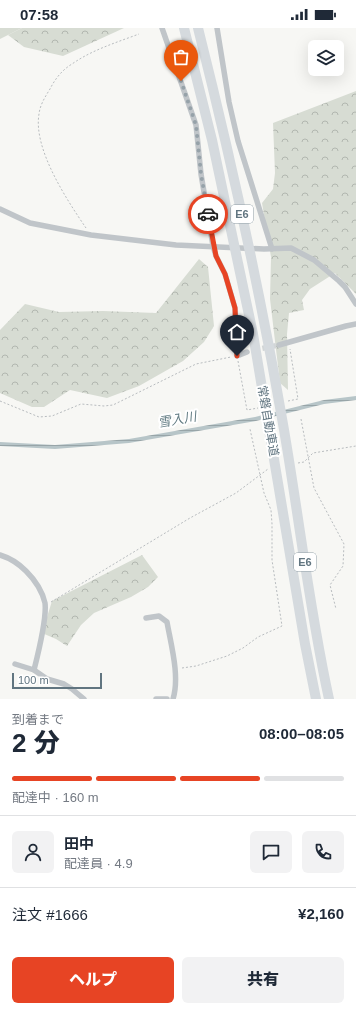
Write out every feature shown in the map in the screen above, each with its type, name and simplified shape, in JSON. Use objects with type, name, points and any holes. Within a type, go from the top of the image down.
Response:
[{"type":"highway","name":"常磐自動車道","points":[[184,28],[212,140],[252,327],[315,697]]},
{"type":"highway","name":"常磐自動車道","points":[[198,28],[225,136],[267,333],[318,642],[329,699]]},
{"type":"street","points":[[162,28],[196,125],[201,174],[216,247],[216,256],[225,274],[235,308],[237,356],[248,352]]},
{"type":"street","points":[[217,28],[229,102],[238,141],[272,249]]},
{"type":"street","points":[[0,209],[30,222],[91,235],[176,245],[272,249],[291,248],[314,260],[339,281],[355,301]]},
{"type":"street","points":[[279,345],[356,324]]},
{"type":"street","points":[[0,554],[14,561],[31,576],[38,585],[45,604],[42,633],[34,670]]},
{"type":"street","points":[[146,618],[159,616],[167,622],[175,668],[175,693],[173,699]]},
{"type":"street","points":[[15,664],[34,670],[47,679],[64,684],[84,699]]},
{"type":"street","points":[[156,699],[167,699]]},
{"type":"path","points":[[91,235],[51,171],[39,138],[39,114],[44,98],[55,79],[70,65],[98,49],[138,34]]},
{"type":"path","points":[[0,401],[39,417],[52,416],[81,404],[104,406],[113,405],[196,364],[237,356]]},
{"type":"path","points":[[301,419],[314,488],[344,544],[343,566],[330,585],[336,609]]},
{"type":"path","points":[[175,668],[196,666],[227,656],[282,626],[272,560],[272,524],[270,510],[264,493],[250,429]]},
{"type":"path","points":[[298,463],[304,462],[307,457],[313,453],[356,446]]},
{"type":"path","points":[[45,604],[190,518],[236,493],[268,469]]},
{"type":"green space","points":[[0,28],[22,28],[0,39]]},
{"type":"green space","points":[[22,28],[124,28],[63,56],[24,47],[8,35]]},
{"type":"green space","points":[[356,91],[356,294],[335,273],[310,289],[302,300],[304,310],[289,313],[287,334],[288,390],[280,383],[270,299],[271,257],[262,203],[273,189],[275,173],[273,123]]},
{"type":"green space","points":[[199,259],[208,267],[214,326],[204,342],[183,361],[139,386],[107,398],[70,390],[44,407],[32,407],[0,393],[0,330],[25,304],[59,312],[103,311],[156,313]]},
{"type":"green space","points":[[142,555],[158,577],[148,587],[131,597],[94,613],[81,625],[67,646],[42,633],[52,601]]},
{"type":"shaded area","points":[[356,396],[356,400],[324,404],[256,421],[129,443],[55,449],[0,446],[0,442],[55,445],[129,439],[255,417],[324,400]]},
{"type":"tunnel","points":[[254,350],[279,345]]},
{"type":"way so far","points":[[181,81],[196,125],[201,174],[208,214]]},
{"type":"route","points":[[208,214],[213,246],[225,274],[235,308],[237,356]]},
{"type":"water label","name":"雪入川","points":[[177,419]]}]
